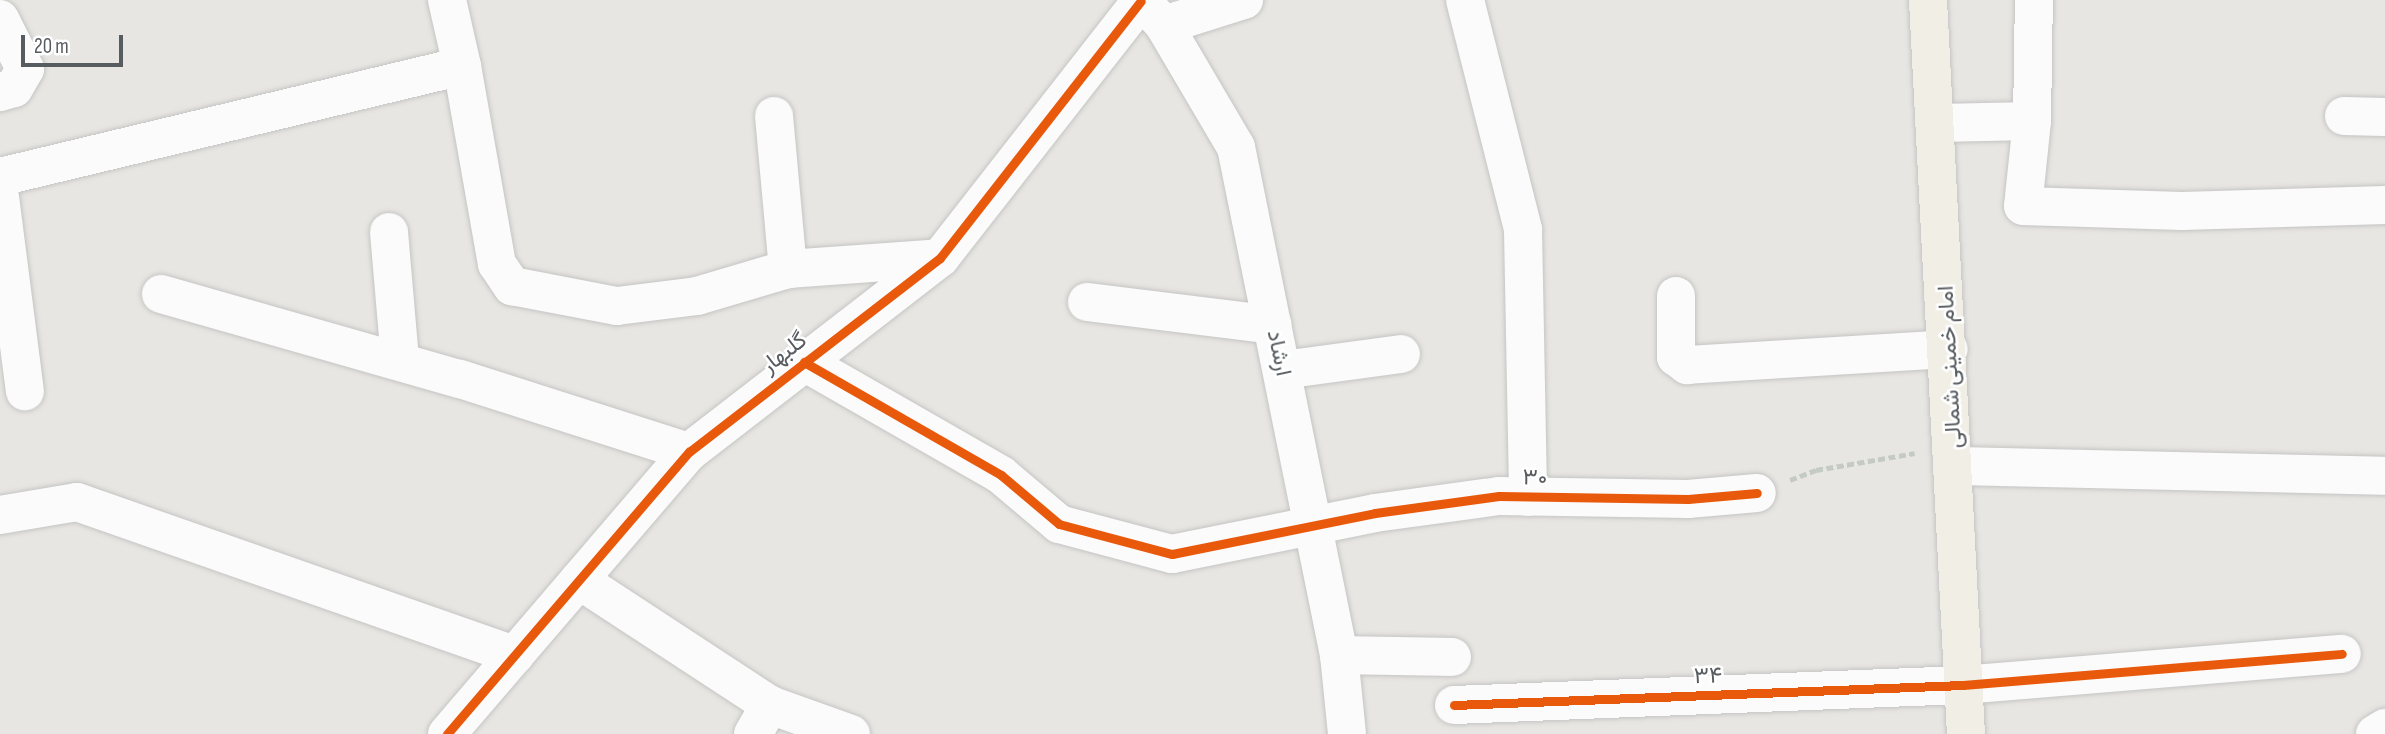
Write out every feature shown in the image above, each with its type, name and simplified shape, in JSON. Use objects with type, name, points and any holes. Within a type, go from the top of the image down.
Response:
[{"type":"main road","name":"امام خمینی شمالی","points":[[1928,0],[1949,349],[1966,734]]},
{"type":"street","points":[[447,0],[462,66],[497,264],[512,286],[617,306],[696,296],[788,270],[940,258]]},
{"type":"street","points":[[1149,9],[1244,0]]},
{"type":"street","points":[[1465,0],[1523,230],[1528,497]]},
{"type":"street","points":[[2034,0],[2032,121],[2023,206],[2182,211],[2385,205]]},
{"type":"street","name":"گلبهار","points":[[447,734],[689,452],[940,258],[1149,9]]},
{"type":"street","name":"ارشاد","points":[[1149,9],[1236,147],[1315,527],[1339,654],[1347,734]]},
{"type":"street","points":[[0,19],[25,69],[14,88],[0,92]]},
{"type":"street","points":[[0,177],[462,66]]},
{"type":"street","points":[[774,116],[788,270]]},
{"type":"street","points":[[2344,117],[2385,117]]},
{"type":"street","points":[[1937,123],[2032,121]]},
{"type":"street","points":[[0,197],[25,391]]},
{"type":"street","points":[[389,232],[400,361]]},
{"type":"street","points":[[161,295],[400,361],[689,452]]},
{"type":"street","points":[[1676,296],[1676,357],[1687,365],[1949,349]]},
{"type":"street","points":[[1087,302],[1273,325]]},
{"type":"street","points":[[1283,370],[1401,354]]},
{"type":"street","name":"۳۰","points":[[804,362],[1001,475],[1059,524],[1172,554],[1499,495],[1688,499],[1757,493]]},
{"type":"street","points":[[1954,456],[2385,476]]},
{"type":"street","points":[[0,515],[77,502],[515,655]]},
{"type":"street","points":[[579,580],[761,719],[850,734]]},
{"type":"street","points":[[1339,654],[1451,657]]},
{"type":"street","name":"۳۴","points":[[1454,705],[1963,685],[2342,654]]},
{"type":"street","points":[[2375,734],[2385,728]]},
{"type":"path","points":[[1757,493],[1816,470],[1954,456]]},
{"type":"cycle path","points":[[447,734],[689,452],[940,258],[1141,1]]},
{"type":"cycle path","points":[[804,362],[1001,475],[1059,524],[1172,554],[1375,513],[1499,496],[1688,499],[1757,493]]},
{"type":"cycle path","points":[[1454,705],[1963,685],[2342,654]]}]
